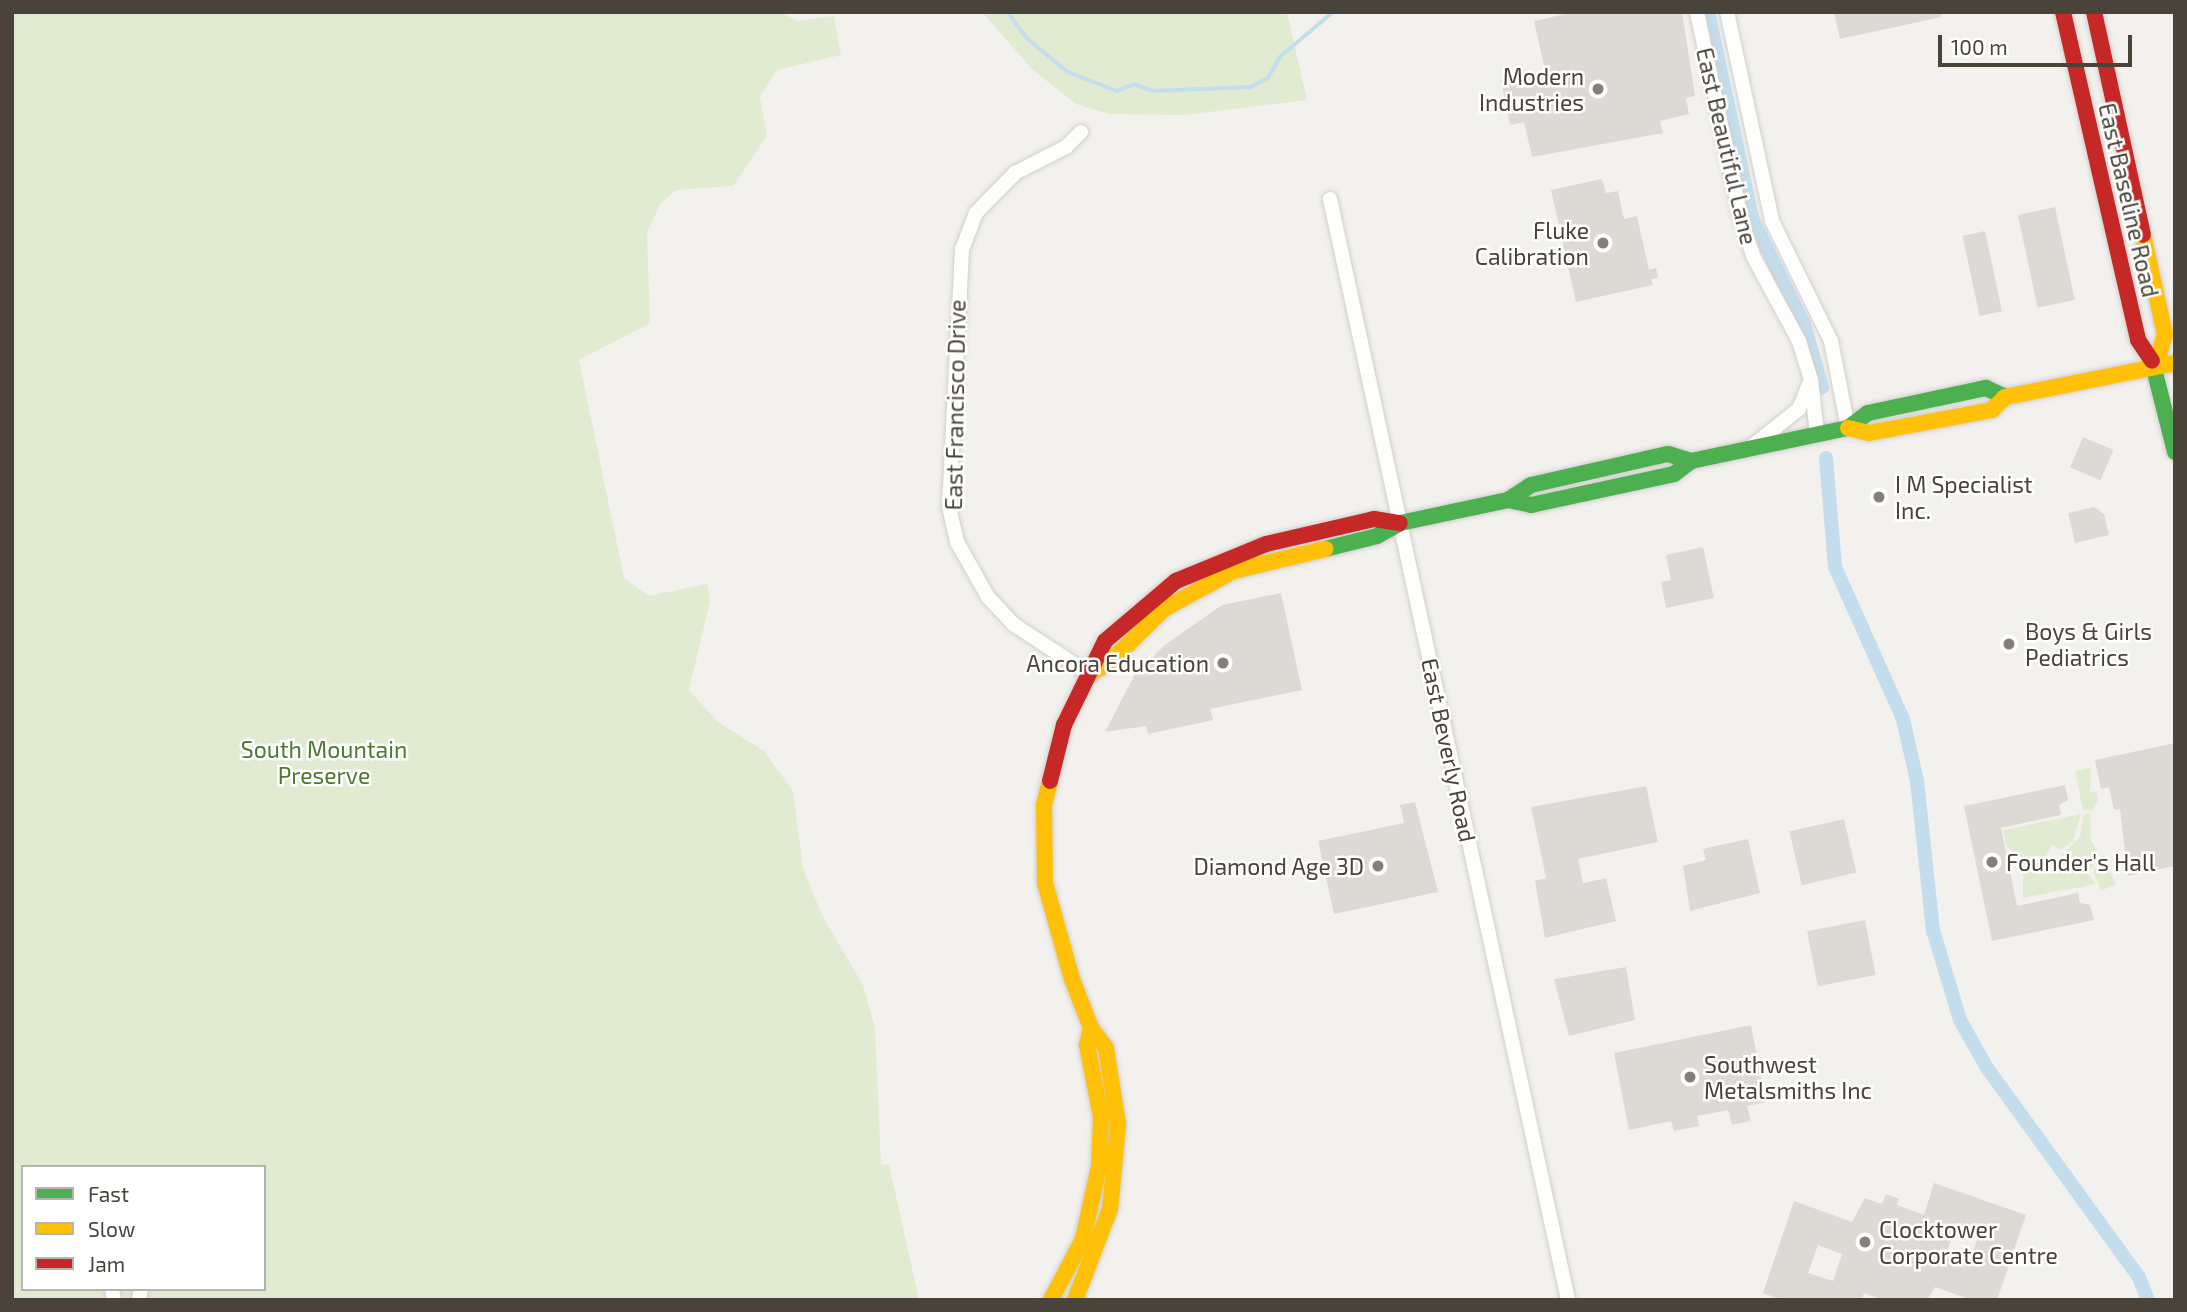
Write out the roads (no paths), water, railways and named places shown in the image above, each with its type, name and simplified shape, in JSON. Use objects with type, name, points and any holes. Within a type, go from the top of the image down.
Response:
[{"type":"main road","name":"East Baseline Road","points":[[2063,12],[2138,341],[2156,366]]},
{"type":"main road","name":"East Baseline Road","points":[[2094,12],[2165,334],[2156,366]]},
{"type":"main road","points":[[1075,1300],[1103,1233],[1117,1167],[1114,1086],[1106,1048],[1091,1028],[1056,934],[1042,830],[1054,755],[1089,674],[1094,656],[1129,617],[1176,581],[1210,563],[1374,519],[1400,523],[1508,500],[1531,485],[1668,454],[1691,461],[1848,428],[1868,413],[1986,388],[2005,397],[2175,363]]},
{"type":"main road","points":[[2156,366],[2175,452]]},
{"type":"main road","points":[[1051,1300],[1083,1239],[1100,1167],[1101,1117],[1087,1045],[1091,1028]]},
{"type":"street","name":"East Beautiful Lane","points":[[1697,12],[1742,223],[1754,258],[1799,341],[1811,380],[1817,434]]},
{"type":"street","name":"East Beautiful Lane","points":[[1727,12],[1772,221],[1831,341],[1848,428]]},
{"type":"street","name":"East Francisco Drive","points":[[1081,132],[1066,147],[1015,173],[976,213],[962,250],[949,507],[957,542],[988,597],[1013,624],[1089,674]]},
{"type":"street","name":"East Beverly Road","points":[[1330,199],[1568,1300]]},
{"type":"street","points":[[1748,449],[1799,409],[1811,380]]},
{"type":"waterway","points":[[1008,12],[1027,38],[1068,72],[1117,91],[1134,84],[1153,91],[1251,87],[1268,78],[1280,57],[1333,12]]},
{"type":"waterway","points":[[1708,12],[1752,218],[1804,324],[1822,387]]},
{"type":"waterway","points":[[1826,458],[1835,567],[1903,719],[1917,781],[1933,930],[1960,1020],[1987,1068],[2139,1277],[2148,1300]]},
{"type":"place","name":"Modern Industries","points":[[1598,89]]},
{"type":"place","name":"Fluke Calibration","points":[[1603,243]]},
{"type":"place","name":"I M Specialist Inc.","points":[[1879,497]]},
{"type":"place","name":"Boys & Girls Pediatrics","points":[[2009,644]]},
{"type":"place","name":"Ancora Education","points":[[1223,663]]},
{"type":"place","name":"Founder's Hall","points":[[1992,862]]},
{"type":"place","name":"Diamond Age 3D","points":[[1378,866]]},
{"type":"place","name":"Southwest Metalsmiths Inc","points":[[1690,1077]]},
{"type":"place","name":"Clocktower Corporate Centre","points":[[1865,1242]]},
{"type":"park label","name":"South Mountain Preserve","points":[[324,762]]}]
